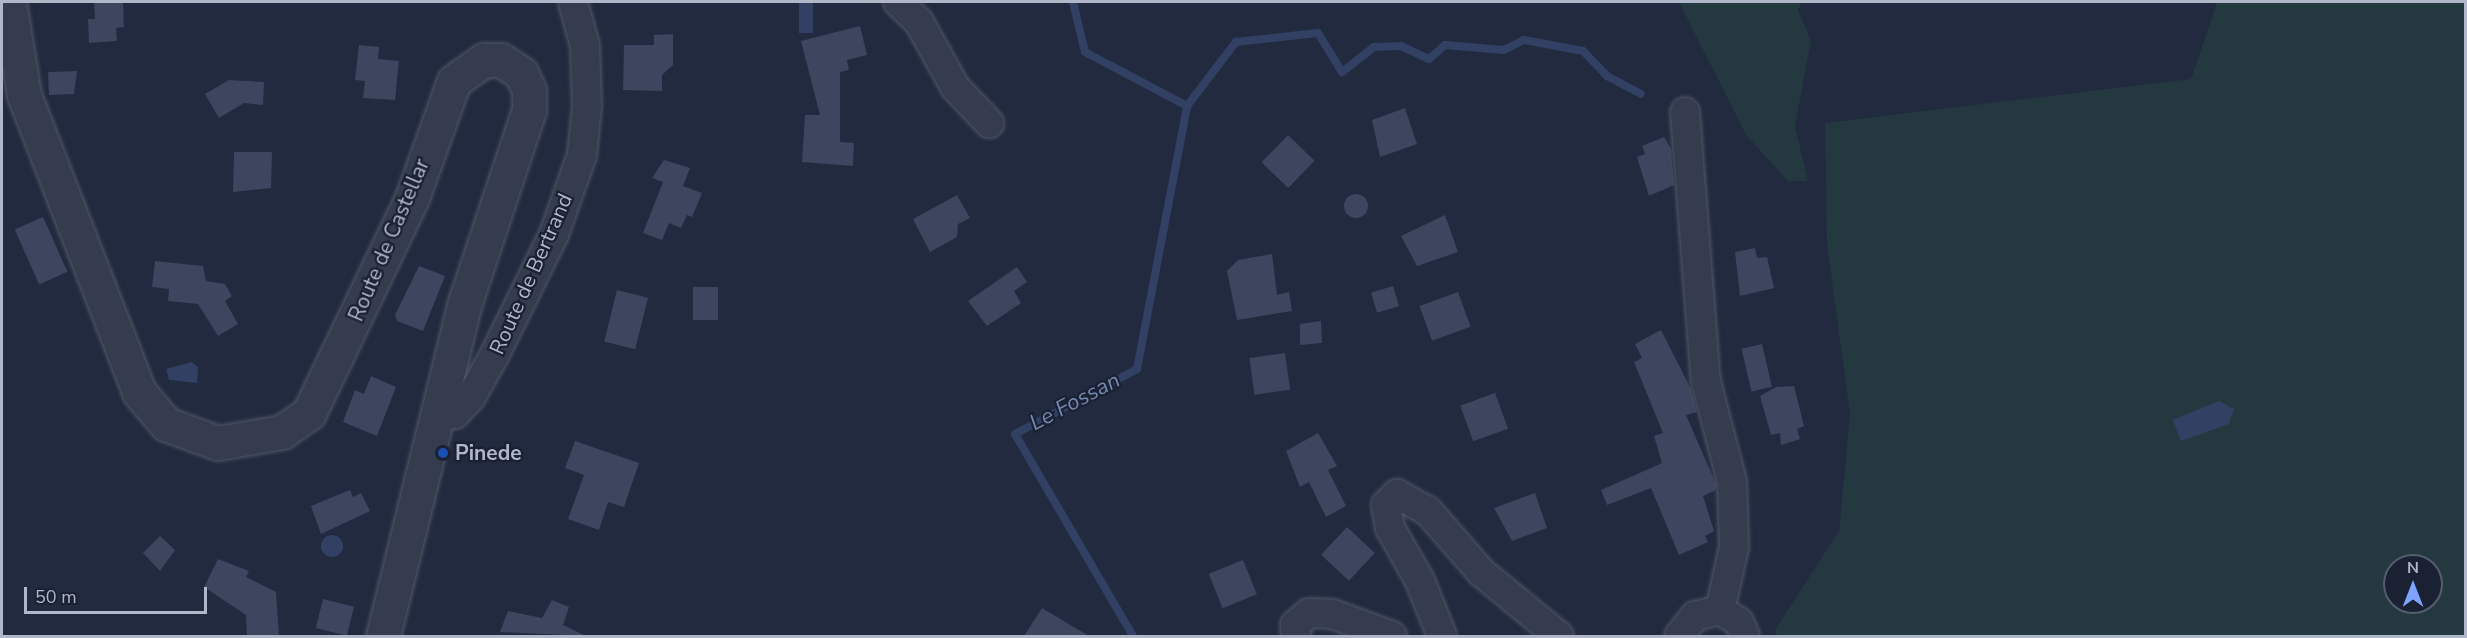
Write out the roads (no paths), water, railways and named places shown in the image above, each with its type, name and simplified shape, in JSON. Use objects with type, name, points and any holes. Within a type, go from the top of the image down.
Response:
[{"type":"street","name":"Route de Castellar","points":[[9,2],[24,95],[139,392],[166,424],[218,443],[282,432],[309,413],[412,198],[454,81],[484,60],[501,60],[521,73],[530,90],[529,110],[465,302],[383,636]]},
{"type":"street","name":"Route de Bertrand","points":[[438,415],[455,414],[471,397],[494,356],[554,234],[582,155],[587,105],[585,46],[573,2]]},
{"type":"street","points":[[898,2],[919,22],[950,79],[989,123]]},
{"type":"street","points":[[1685,112],[1706,382],[1732,482],[1734,547],[1720,610]]},
{"type":"street","points":[[1442,636],[1388,521],[1386,505],[1397,494],[1428,511],[1481,572],[1559,636]]},
{"type":"street","points":[[1679,636],[1695,616],[1720,610],[1739,622],[1745,636]]},
{"type":"street","points":[[1296,636],[1294,625],[1309,613],[1332,614],[1392,636]]},
{"type":"water","points":[[799,2],[813,2],[813,33],[799,33]]},
{"type":"water","points":[[192,362],[198,367],[197,383],[169,380],[166,369]]},
{"type":"water","points":[[2219,401],[2234,409],[2229,424],[2181,441],[2173,420]]},
{"type":"water","points":[[332,535],[340,538],[343,546],[340,554],[332,557],[324,554],[321,546],[324,538]]},
{"type":"waterway","points":[[1073,2],[1085,52],[1187,106]]},
{"type":"waterway","name":"Le Fossan","points":[[1133,636],[1015,434],[1137,369],[1187,106],[1236,42],[1318,33],[1342,72],[1374,47],[1401,46],[1429,59],[1445,45],[1504,50],[1524,40],[1583,51],[1607,76],[1641,94]]},
{"type":"place","name":"Pinede","points":[[443,453]]}]
